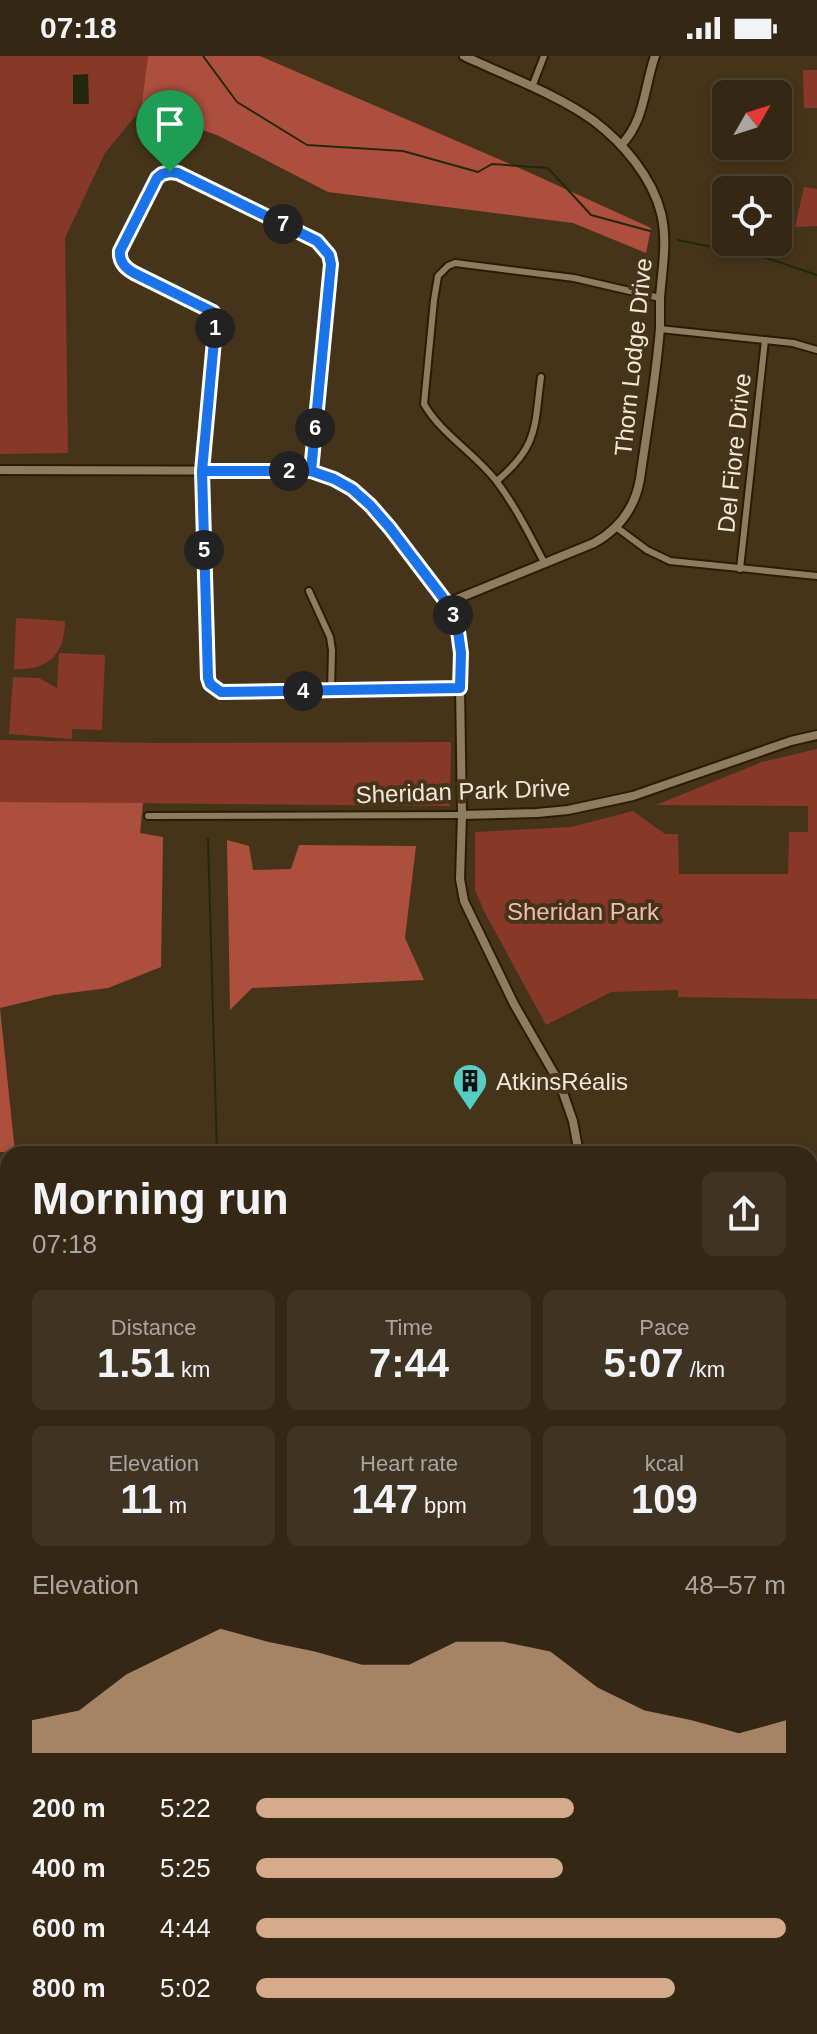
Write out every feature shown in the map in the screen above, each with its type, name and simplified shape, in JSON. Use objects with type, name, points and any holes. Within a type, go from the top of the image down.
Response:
[{"type":"street","name":"Thorn Lodge Drive","points":[[447,603],[594,543],[608,535],[627,514],[637,496],[660,329],[660,298],[666,254],[661,214],[647,180],[621,145],[592,119],[464,56]]},
{"type":"street","points":[[532,87],[544,56]]},
{"type":"street","points":[[621,145],[632,135],[637,123],[655,56]]},
{"type":"street","points":[[311,471],[330,272],[329,255],[317,241],[178,173],[162,174],[157,178],[119,257],[125,267],[134,273],[213,312],[216,319],[202,471],[210,684],[221,692],[460,688]]},
{"type":"street","points":[[545,564],[497,481],[437,422],[424,404],[438,276],[455,263],[574,278],[660,298]]},
{"type":"street","points":[[660,329],[793,343],[817,350]]},
{"type":"street","name":"Del Fiore Drive","points":[[740,569],[765,340]]},
{"type":"street","points":[[497,481],[515,466],[533,439],[541,377]]},
{"type":"street","points":[[0,470],[311,471],[352,489],[370,505],[447,603],[457,624],[461,653],[460,879],[464,901],[514,1004],[560,1084],[573,1121],[578,1146]]},
{"type":"street","points":[[616,527],[647,550],[670,561],[817,576]]},
{"type":"street","points":[[309,591],[330,637],[331,690]]},
{"type":"street","name":"Sheridan Park Drive","points":[[148,816],[462,815],[568,810],[633,796],[791,741],[817,735]]},
{"type":"green space","points":[[0,56],[148,56],[141,109],[105,153],[65,238],[68,453],[0,454]]},
{"type":"green space","points":[[803,70],[817,70],[817,108],[804,108]]},
{"type":"green space","points":[[804,187],[817,189],[817,226],[795,227]]},
{"type":"green space","points":[[16,618],[65,621],[62,643],[52,658],[36,667],[14,669]]},
{"type":"green space","points":[[59,653],[105,655],[102,730],[72,729],[72,739],[9,734],[13,677],[39,678],[57,688]]},
{"type":"green space","points":[[0,740],[451,742],[450,806],[0,802]]},
{"type":"green space","name":"Sheridan Park","points":[[817,749],[817,999],[678,997],[678,990],[611,992],[546,1025],[475,890],[475,832],[571,827],[633,811],[665,834],[678,834],[679,874],[788,874],[789,832],[808,832],[808,806],[656,805],[762,762]]},
{"type":"shaded area","points":[[148,56],[260,56],[651,228],[646,253],[573,223],[328,192],[217,135],[141,109]]},
{"type":"shaded area","points":[[88,74],[89,104],[73,104],[73,75]]},
{"type":"shaded area","points":[[0,802],[143,803],[140,833],[163,837],[161,967],[108,988],[54,995],[0,1008]]},
{"type":"shaded area","points":[[227,840],[249,846],[253,870],[291,869],[299,845],[416,846],[405,938],[424,980],[252,988],[230,1010]]},
{"type":"shaded area","points":[[0,1008],[14,1146],[0,1146]]},
{"type":"waterway","points":[[203,56],[237,102],[307,145],[403,151],[478,172],[492,164],[548,168],[591,215],[650,231]]},
{"type":"waterway","points":[[678,240],[767,258],[817,275]]},
{"type":"waterway","points":[[208,839],[217,1146]]},
{"type":"place","name":"AtkinsRéalis","points":[[470,1112]]},
{"type":"route","points":[[170,172],[157,178],[119,257],[125,267],[134,273],[207,308],[216,319],[202,471],[311,471],[352,489],[390,528],[447,603],[457,624],[461,653],[460,688],[221,692],[210,684],[202,471],[311,471],[331,264],[329,255],[317,241],[178,173],[170,172]]}]
